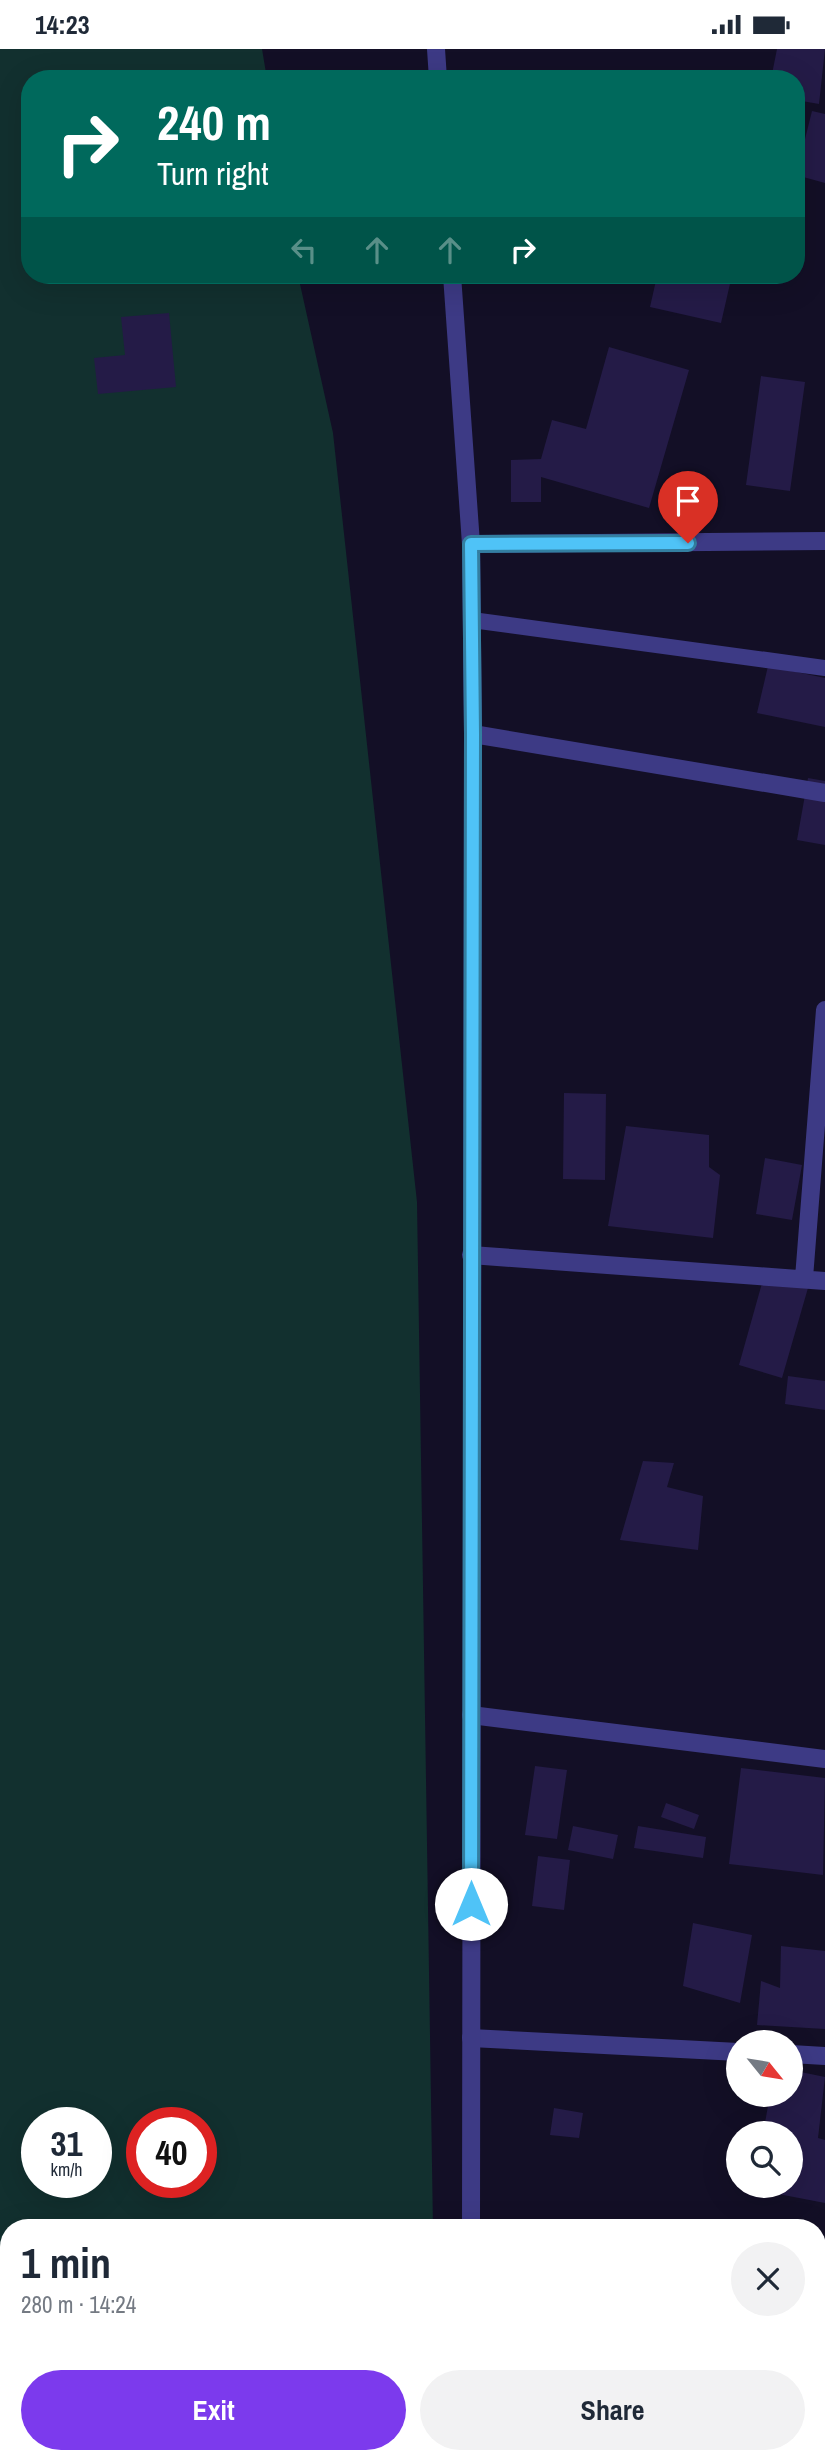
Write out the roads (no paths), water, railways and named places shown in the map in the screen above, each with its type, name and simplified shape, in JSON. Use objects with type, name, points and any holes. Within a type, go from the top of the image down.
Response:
[{"type":"street","points":[[436,49],[437,70]]},
{"type":"street","points":[[453,284],[471,544],[472,619],[471,2219]]},
{"type":"street","points":[[471,544],[825,541]]},
{"type":"street","points":[[473,734],[825,793]]},
{"type":"street","points":[[804,1278],[825,1010]]},
{"type":"street","points":[[471,1255],[825,1281]]},
{"type":"street","points":[[471,1716],[825,1759]]},
{"type":"street","points":[[471,2038],[726,2051]]},
{"type":"street","points":[[803,2055],[825,2056]]},
{"type":"lane","points":[[472,619],[825,668]]}]
